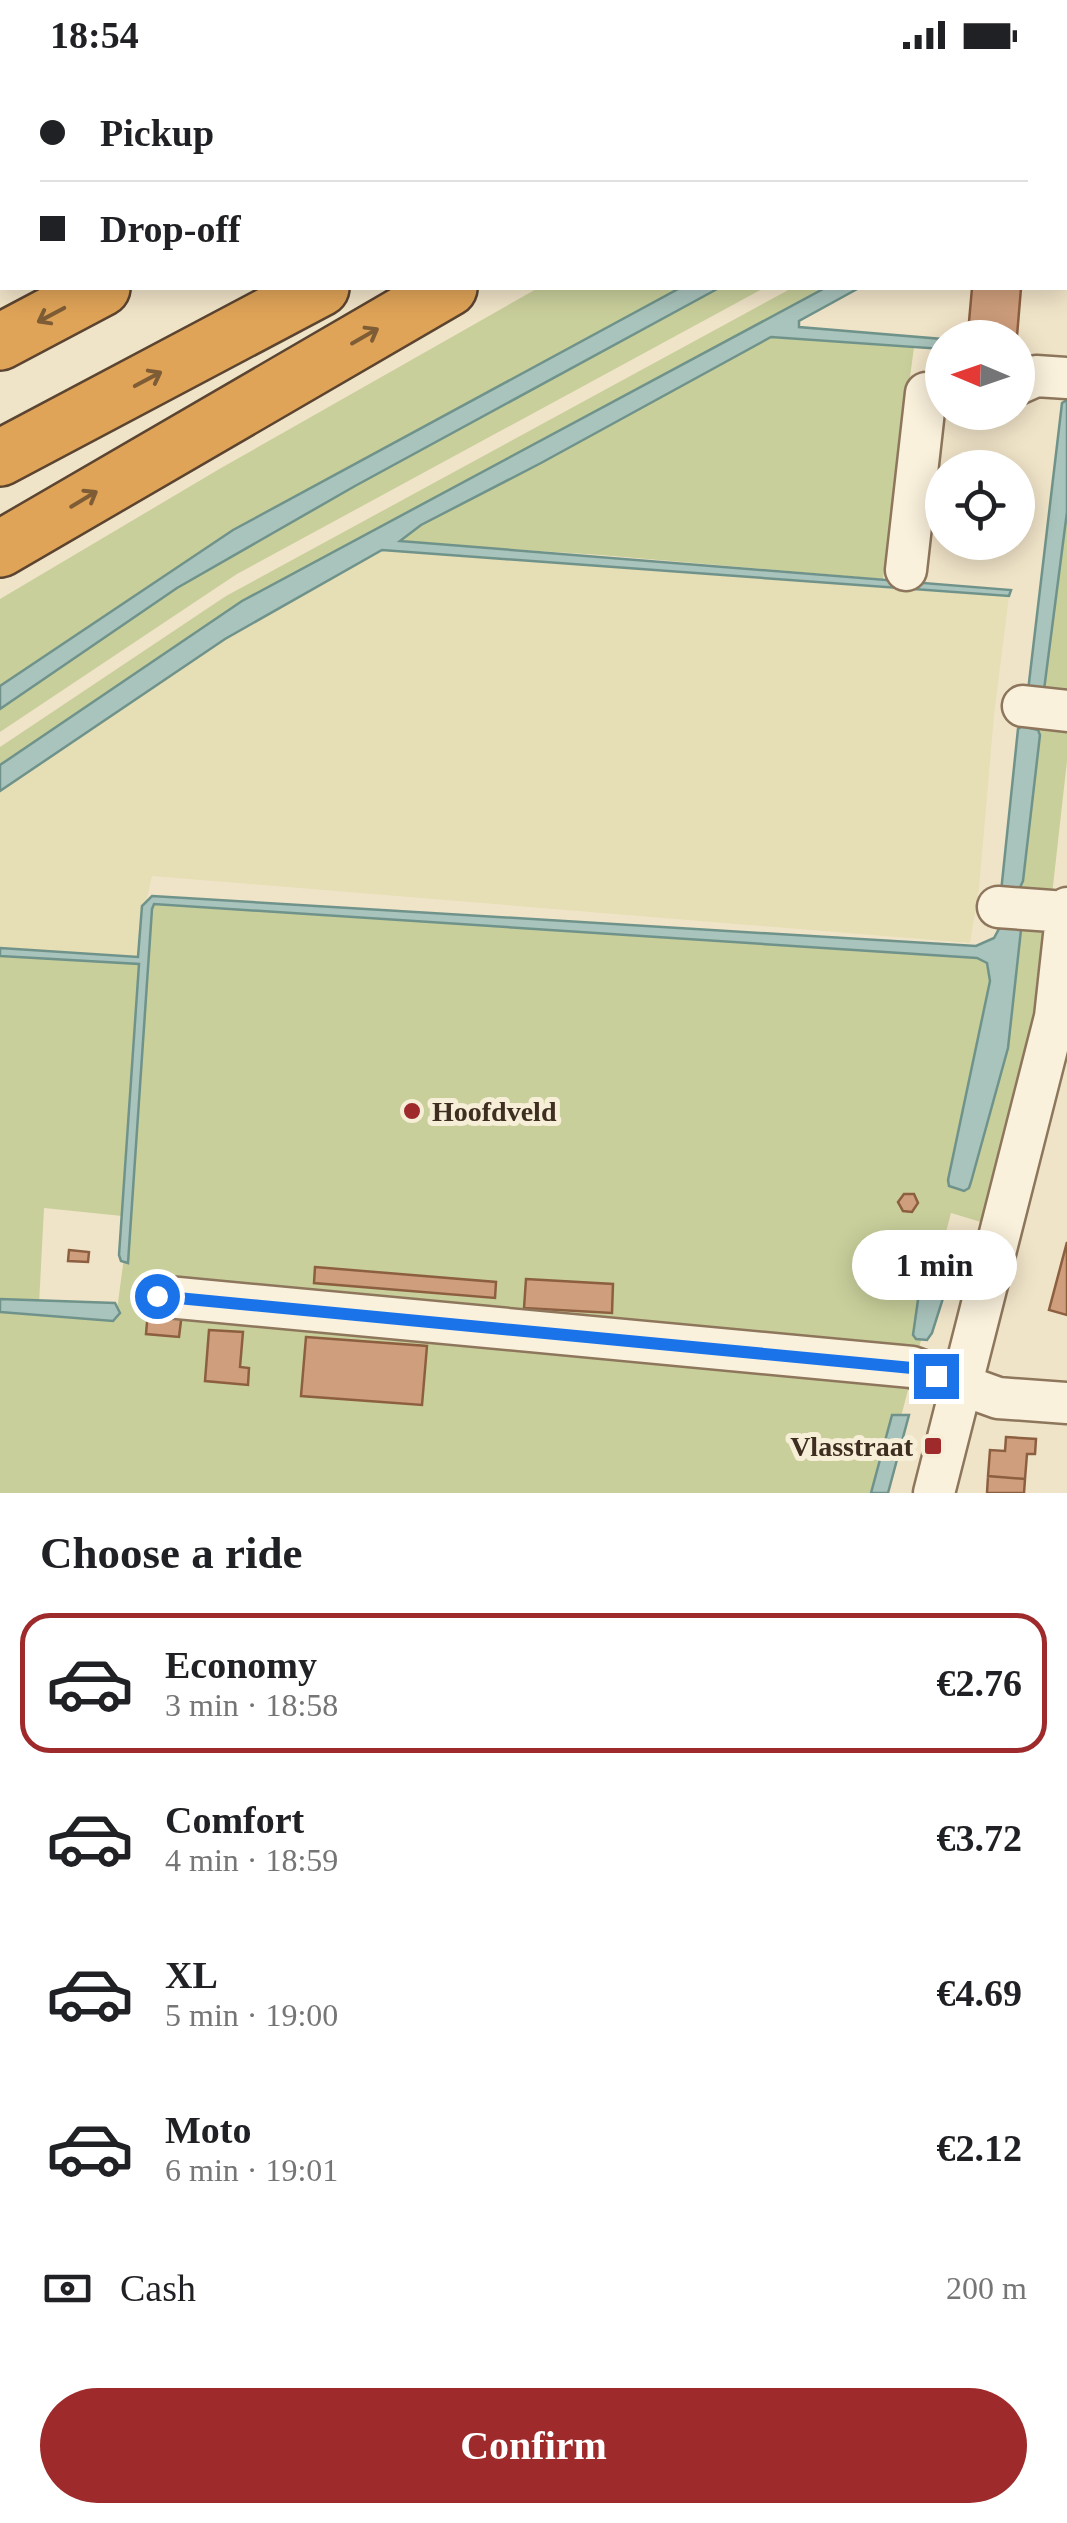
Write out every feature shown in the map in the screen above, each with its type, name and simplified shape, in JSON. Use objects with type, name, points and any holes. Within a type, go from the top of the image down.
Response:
[{"type":"highway","points":[[0,342],[98,290]]},
{"type":"highway","points":[[0,458],[317,290]]},
{"type":"highway","points":[[0,549],[447,290]]},
{"type":"street","points":[[1035,376],[1067,378]]},
{"type":"street","points":[[906,570],[925,401]]},
{"type":"street","points":[[1022,706],[1067,711]]},
{"type":"street","points":[[934,1493],[1054,1017],[1067,910],[998,907]]},
{"type":"street","points":[[157,1296],[912,1368],[998,1398],[1067,1402]]},
{"type":"shaded area","points":[[382,550],[1009,596],[970,943],[152,876],[142,906],[139,957],[0,948],[0,791],[225,639]]},
{"type":"green space","points":[[534,290],[676,290],[233,530],[0,686],[0,599]]},
{"type":"green space","points":[[715,290],[760,290],[237,574],[0,732],[0,709],[177,588],[355,486]]},
{"type":"green space","points":[[788,290],[821,290],[242,601],[0,765],[0,747],[226,596]]},
{"type":"green space","points":[[771,337],[914,347],[883,579],[399,542],[421,525]]},
{"type":"green space","points":[[1067,512],[1067,702],[1044,690]]},
{"type":"green space","points":[[1035,718],[1067,721],[1067,761],[1052,895],[1017,894],[1038,730],[1032,729]]},
{"type":"green space","points":[[152,901],[1001,955],[969,1188],[1008,1048],[1014,926],[1045,923],[1033,1044],[987,1221],[951,1213],[881,1493],[0,1493],[0,956],[139,964],[122,1216],[44,1208],[39,1305],[117,1310]]},
{"type":"water","points":[[676,290],[715,290],[355,486],[177,588],[0,709],[0,686],[233,530]]},
{"type":"water","points":[[821,290],[855,290],[799,321],[799,327],[925,338],[925,348],[771,337],[421,525],[400,541],[1011,590],[1009,596],[382,550],[225,639],[0,791],[0,765],[242,601]]},
{"type":"water","points":[[1067,400],[1067,512],[1044,690],[1028,691],[1062,403]]},
{"type":"water","points":[[1022,726],[1038,730],[1040,735],[1023,881],[1017,894],[1001,892],[1018,729]]},
{"type":"water","points":[[152,896],[976,946],[994,938],[1001,925],[1021,930],[1008,1048],[971,1182],[964,1191],[949,1186],[948,1180],[990,981],[987,963],[977,958],[154,904],[128,1263],[121,1261],[119,1255],[139,964],[0,956],[0,948],[138,957],[142,906]]},
{"type":"water","points":[[929,1243],[950,1243],[957,1254],[932,1333],[927,1340],[916,1339],[913,1335],[925,1251]]},
{"type":"water","points":[[0,1299],[115,1303],[120,1313],[113,1321],[0,1312]]},
{"type":"water","points":[[892,1415],[909,1415],[888,1493],[871,1493]]},
{"type":"building","points":[[972,290],[1021,290],[1018,320],[969,320]]},
{"type":"building","points":[[904,1194],[914,1194],[918,1203],[912,1212],[903,1211],[898,1202]]},
{"type":"building","points":[[1067,1242],[1067,1315],[1049,1310]]},
{"type":"building","points":[[69,1250],[89,1252],[88,1262],[68,1261]]},
{"type":"building","points":[[315,1267],[496,1282],[495,1298],[314,1283]]},
{"type":"building","points":[[526,1279],[613,1284],[612,1313],[524,1308]]},
{"type":"building","points":[[148,1311],[182,1313],[179,1337],[146,1334]]},
{"type":"building","points":[[209,1330],[243,1332],[240,1367],[249,1368],[248,1385],[205,1381]]},
{"type":"building","points":[[306,1337],[427,1346],[422,1405],[301,1396]]},
{"type":"building","points":[[1006,1437],[1036,1439],[1035,1454],[1027,1454],[1025,1479],[988,1476],[990,1450],[1005,1451]]},
{"type":"building","points":[[988,1476],[1025,1479],[1024,1493],[987,1493]]},
{"type":"place","name":"Hoofdveld","points":[[412,1111]]},
{"type":"place","name":"Vlasstraat","points":[[933,1446]]},
{"type":"route","points":[[157,1296],[912,1368],[936,1376]]}]
